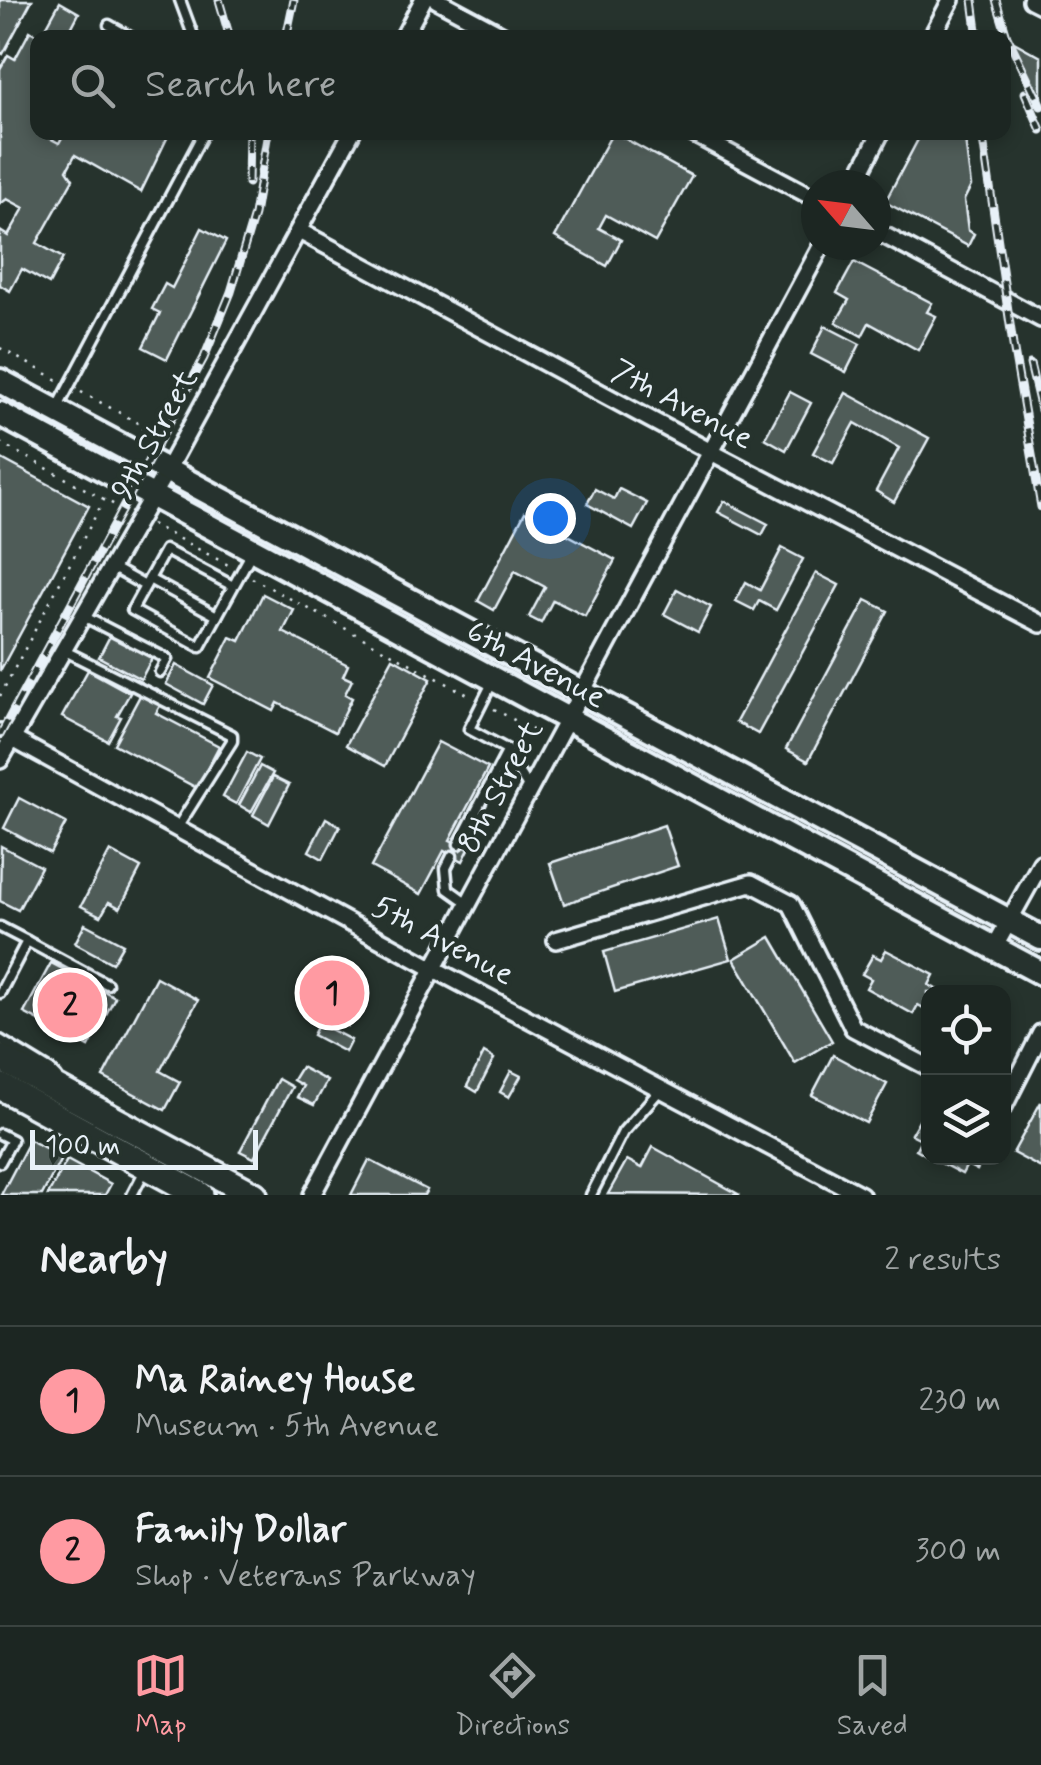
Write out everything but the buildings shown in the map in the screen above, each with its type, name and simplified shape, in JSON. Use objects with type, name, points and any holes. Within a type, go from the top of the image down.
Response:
[{"type":"main road","name":"6th Avenue","points":[[0,380],[1041,938]]},
{"type":"main road","name":"6th Avenue","points":[[0,414],[1041,973]]},
{"type":"main road","points":[[0,1058],[254,1195]]},
{"type":"main road","points":[[0,1086],[200,1195]]},
{"type":"street","points":[[407,30],[423,0]]},
{"type":"street","points":[[437,0],[493,30]]},
{"type":"street","points":[[935,30],[951,0]]},
{"type":"street","points":[[1031,0],[1041,5]]},
{"type":"street","name":"9th Street","points":[[0,760],[6,735],[63,650],[168,470],[348,140]]},
{"type":"street","points":[[705,140],[801,191]]},
{"type":"street","points":[[862,170],[877,140]]},
{"type":"street","name":"7th Avenue","points":[[299,230],[1041,624]]},
{"type":"street","points":[[891,239],[1041,319]]},
{"type":"street","name":"8th Street","points":[[312,1195],[814,260]]},
{"type":"street","name":"5th Avenue","points":[[6,735],[859,1195]]},
{"type":"street","points":[[994,948],[1041,863]]},
{"type":"street","points":[[556,940],[752,883],[792,904],[853,1028],[921,1063]]},
{"type":"street","points":[[1011,1092],[1041,1033]]},
{"type":"lane","points":[[180,0],[191,30]]},
{"type":"lane","points":[[109,25],[118,30]]},
{"type":"lane","points":[[56,410],[200,140]]},
{"type":"lane","points":[[233,586],[164,550],[132,610],[200,647],[241,572],[252,550]]},
{"type":"lane","points":[[111,567],[217,616]]},
{"type":"lane","points":[[83,616],[167,659],[160,672]]},
{"type":"lane","points":[[63,650],[232,735],[232,741],[177,828]]},
{"type":"lane","points":[[458,844],[508,750],[469,729],[494,679]]},
{"type":"lane","points":[[506,754],[530,790]]},
{"type":"lane","points":[[452,856],[446,868],[448,889],[469,904]]},
{"type":"lane","points":[[0,926],[108,984]]},
{"type":"lane","points":[[0,992],[27,941]]},
{"type":"lane","points":[[0,1040],[51,1071],[76,1099]]},
{"type":"lane","points":[[591,1195],[623,1132],[661,1089]]},
{"type":"lane","points":[[0,1134],[12,1140],[0,1162]]},
{"type":"lane","points":[[132,1195],[147,1166]]},
{"type":"path","points":[[131,450],[144,426]]},
{"type":"path","points":[[0,443],[556,742]]},
{"type":"path","points":[[0,696],[117,477]]},
{"type":"railway","points":[[219,0],[228,30]]},
{"type":"railway","points":[[288,30],[294,0]]},
{"type":"railway","points":[[973,0],[977,30]]},
{"type":"railway","points":[[996,0],[1005,30]]},
{"type":"railway","points":[[1011,44],[1041,106]]},
{"type":"railway","points":[[1025,93],[1041,130]]},
{"type":"railway","points":[[248,183],[249,140]]},
{"type":"railway","points":[[0,735],[204,358],[231,292],[254,215],[267,140]]},
{"type":"railway","points":[[983,140],[1041,507]]},
{"type":"railway","points":[[1030,364],[1041,410]]},
{"type":"place","name":"Ma Rainey House","points":[[332,993]]},
{"type":"place","name":"Family Dollar","points":[[70,1005]]}]
